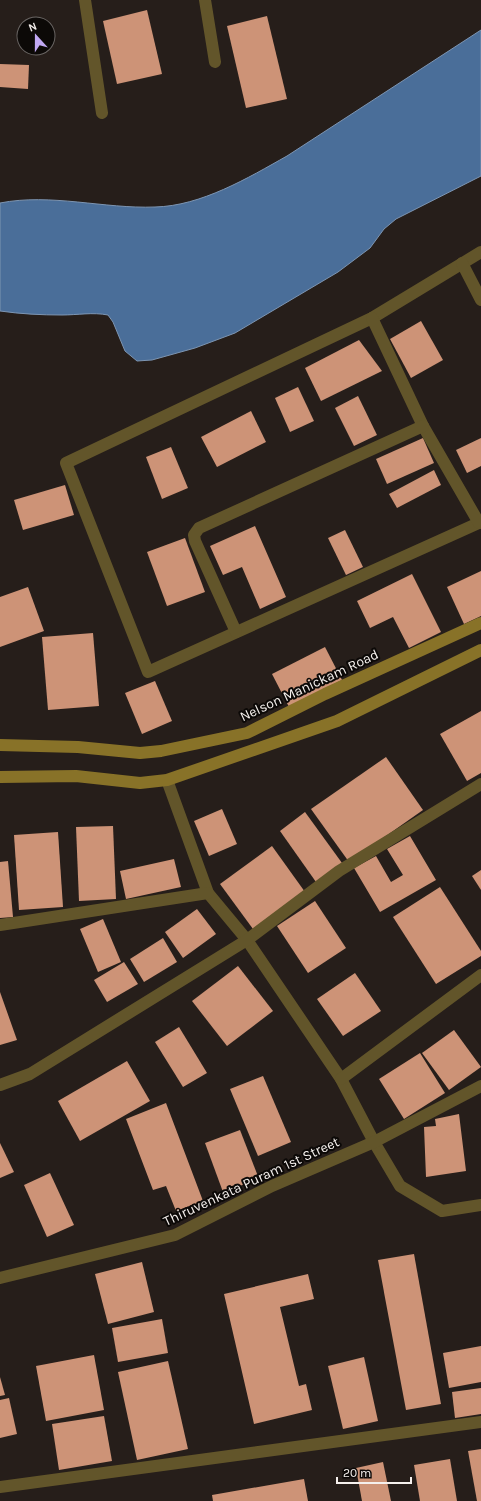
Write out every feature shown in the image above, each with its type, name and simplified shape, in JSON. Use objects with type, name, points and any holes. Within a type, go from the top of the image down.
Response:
[{"type":"main road","name":"Nelson Manickam Road","points":[[0,745],[78,747],[140,753],[161,751],[247,733],[332,690],[481,623]]},
{"type":"main road","points":[[0,777],[76,776],[140,783],[167,780],[337,721],[481,650]]},
{"type":"street","points":[[85,0],[102,113]]},
{"type":"street","points":[[205,0],[215,62]]},
{"type":"street","points":[[372,318],[423,426],[480,522],[148,672],[66,463],[372,318],[481,252]]},
{"type":"street","points":[[462,263],[481,300]]},
{"type":"street","points":[[236,632],[195,541],[194,535],[200,528],[423,426]]},
{"type":"street","points":[[167,780],[208,893],[247,940],[341,1079],[374,1142],[400,1186],[442,1211],[481,1205]]},
{"type":"street","points":[[0,1084],[30,1074],[247,940],[339,871],[481,784]]},
{"type":"street","points":[[0,925],[208,893]]},
{"type":"street","points":[[341,1079],[481,975]]},
{"type":"street","name":"Thiruvenkata Puram 1st Street","points":[[0,1278],[175,1235],[272,1186],[374,1142],[481,1086]]},
{"type":"street","points":[[0,1487],[481,1422]]},
{"type":"water","points":[[481,30],[481,176],[396,219],[384,229],[370,248],[338,272],[235,333],[195,348],[152,360],[137,361],[125,351],[113,322],[108,315],[39,315],[0,311],[0,203],[19,200],[58,200],[116,206],[155,207],[190,202],[207,196],[240,182],[287,156]]},
{"type":"building","points":[[147,10],[162,74],[117,84],[103,21]]},
{"type":"building","points":[[267,16],[287,99],[246,108],[227,26]]},
{"type":"building","points":[[0,64],[29,65],[28,89],[0,87]]},
{"type":"building","points":[[421,321],[443,360],[411,378],[390,339]]},
{"type":"building","points":[[359,340],[382,371],[321,401],[305,368]]},
{"type":"building","points":[[298,387],[314,421],[290,432],[275,398]]},
{"type":"building","points":[[358,396],[377,435],[354,446],[335,408]]},
{"type":"building","points":[[251,411],[266,442],[217,467],[201,437]]},
{"type":"building","points":[[423,438],[434,463],[387,484],[376,459]]},
{"type":"building","points":[[481,438],[481,466],[467,473],[456,450]]},
{"type":"building","points":[[171,447],[188,488],[162,499],[146,457]]},
{"type":"building","points":[[434,470],[441,485],[397,508],[389,494]]},
{"type":"building","points":[[65,485],[74,515],[23,530],[14,500]]},
{"type":"building","points":[[255,526],[286,597],[260,609],[242,567],[223,575],[210,546]]},
{"type":"building","points":[[345,530],[363,567],[346,575],[328,538]]},
{"type":"building","points":[[185,538],[205,592],[167,606],[147,552]]},
{"type":"building","points":[[481,571],[481,616],[464,624],[447,587]]},
{"type":"building","points":[[412,574],[441,632],[409,648],[393,617],[370,628],[357,601]]},
{"type":"building","points":[[28,587],[44,631],[0,647],[0,597]]},
{"type":"building","points":[[93,633],[99,706],[48,710],[42,637]]},
{"type":"building","points":[[325,647],[342,680],[289,707],[272,674]]},
{"type":"building","points":[[155,681],[172,721],[142,734],[125,693]]},
{"type":"building","points":[[481,711],[481,773],[467,781],[440,734]]},
{"type":"building","points":[[386,757],[423,810],[349,862],[311,809]]},
{"type":"building","points":[[222,809],[237,844],[209,856],[194,821]]},
{"type":"building","points":[[305,812],[342,863],[316,882],[280,831]]},
{"type":"building","points":[[113,826],[116,899],[79,901],[76,827]]},
{"type":"building","points":[[58,832],[63,907],[19,910],[14,835]]},
{"type":"building","points":[[410,836],[436,880],[380,912],[354,868],[376,856],[391,882],[403,875],[387,849]]},
{"type":"building","points":[[272,846],[305,892],[253,929],[220,884]]},
{"type":"building","points":[[174,859],[181,887],[126,899],[120,871]]},
{"type":"building","points":[[8,861],[13,917],[0,918],[0,862]]},
{"type":"building","points":[[481,870],[481,890],[472,876]]},
{"type":"building","points":[[440,887],[481,951],[481,956],[436,984],[393,917]]},
{"type":"building","points":[[315,901],[346,948],[308,973],[277,926]]},
{"type":"building","points":[[197,909],[216,934],[183,958],[165,932]]},
{"type":"building","points":[[103,919],[121,962],[98,972],[80,929]]},
{"type":"building","points":[[163,938],[177,962],[144,982],[130,959]]},
{"type":"building","points":[[124,962],[138,984],[107,1002],[94,980]]},
{"type":"building","points":[[238,966],[273,1011],[227,1046],[192,1001]]},
{"type":"building","points":[[355,973],[381,1011],[343,1036],[317,999]]},
{"type":"building","points":[[0,992],[17,1040],[0,1045]]},
{"type":"building","points":[[179,1027],[207,1073],[183,1087],[155,1042]]},
{"type":"building","points":[[454,1030],[481,1067],[449,1090],[422,1053]]},
{"type":"building","points":[[420,1053],[445,1093],[404,1119],[379,1079]]},
{"type":"building","points":[[127,1061],[150,1101],[80,1141],[58,1101]]},
{"type":"building","points":[[263,1076],[291,1142],[258,1156],[230,1089]]},
{"type":"building","points":[[166,1103],[203,1201],[176,1211],[166,1186],[153,1190],[126,1119]]},
{"type":"building","points":[[459,1114],[466,1171],[426,1177],[424,1127],[436,1126],[435,1119]]},
{"type":"building","points":[[240,1130],[259,1179],[223,1192],[205,1143]]},
{"type":"building","points":[[0,1143],[14,1172],[0,1178]]},
{"type":"building","points":[[50,1173],[74,1225],[47,1237],[24,1185]]},
{"type":"building","points":[[414,1254],[441,1404],[406,1410],[378,1260]]},
{"type":"building","points":[[142,1262],[154,1312],[108,1324],[95,1274]]},
{"type":"building","points":[[308,1274],[314,1299],[280,1307],[299,1386],[306,1384],[312,1410],[254,1424],[224,1294]]},
{"type":"building","points":[[162,1319],[168,1353],[118,1362],[112,1328]]},
{"type":"building","points":[[481,1346],[481,1382],[449,1388],[443,1353]]},
{"type":"building","points":[[94,1355],[104,1410],[46,1421],[36,1366]]},
{"type":"building","points":[[364,1357],[378,1421],[343,1429],[328,1366]]},
{"type":"building","points":[[168,1361],[188,1449],[137,1460],[118,1372]]},
{"type":"building","points":[[0,1377],[5,1395],[0,1396]]},
{"type":"building","points":[[481,1388],[481,1414],[455,1418],[452,1392]]},
{"type":"building","points":[[9,1398],[17,1434],[0,1438],[0,1400]]},
{"type":"building","points":[[104,1416],[112,1461],[59,1470],[52,1424]]},
{"type":"building","points":[[481,1449],[481,1501],[477,1501],[468,1451]]},
{"type":"building","points":[[450,1459],[457,1501],[420,1501],[414,1465]]},
{"type":"building","points":[[383,1462],[391,1501],[362,1501],[356,1468]]},
{"type":"building","points":[[304,1479],[308,1501],[213,1501],[212,1495]]}]
